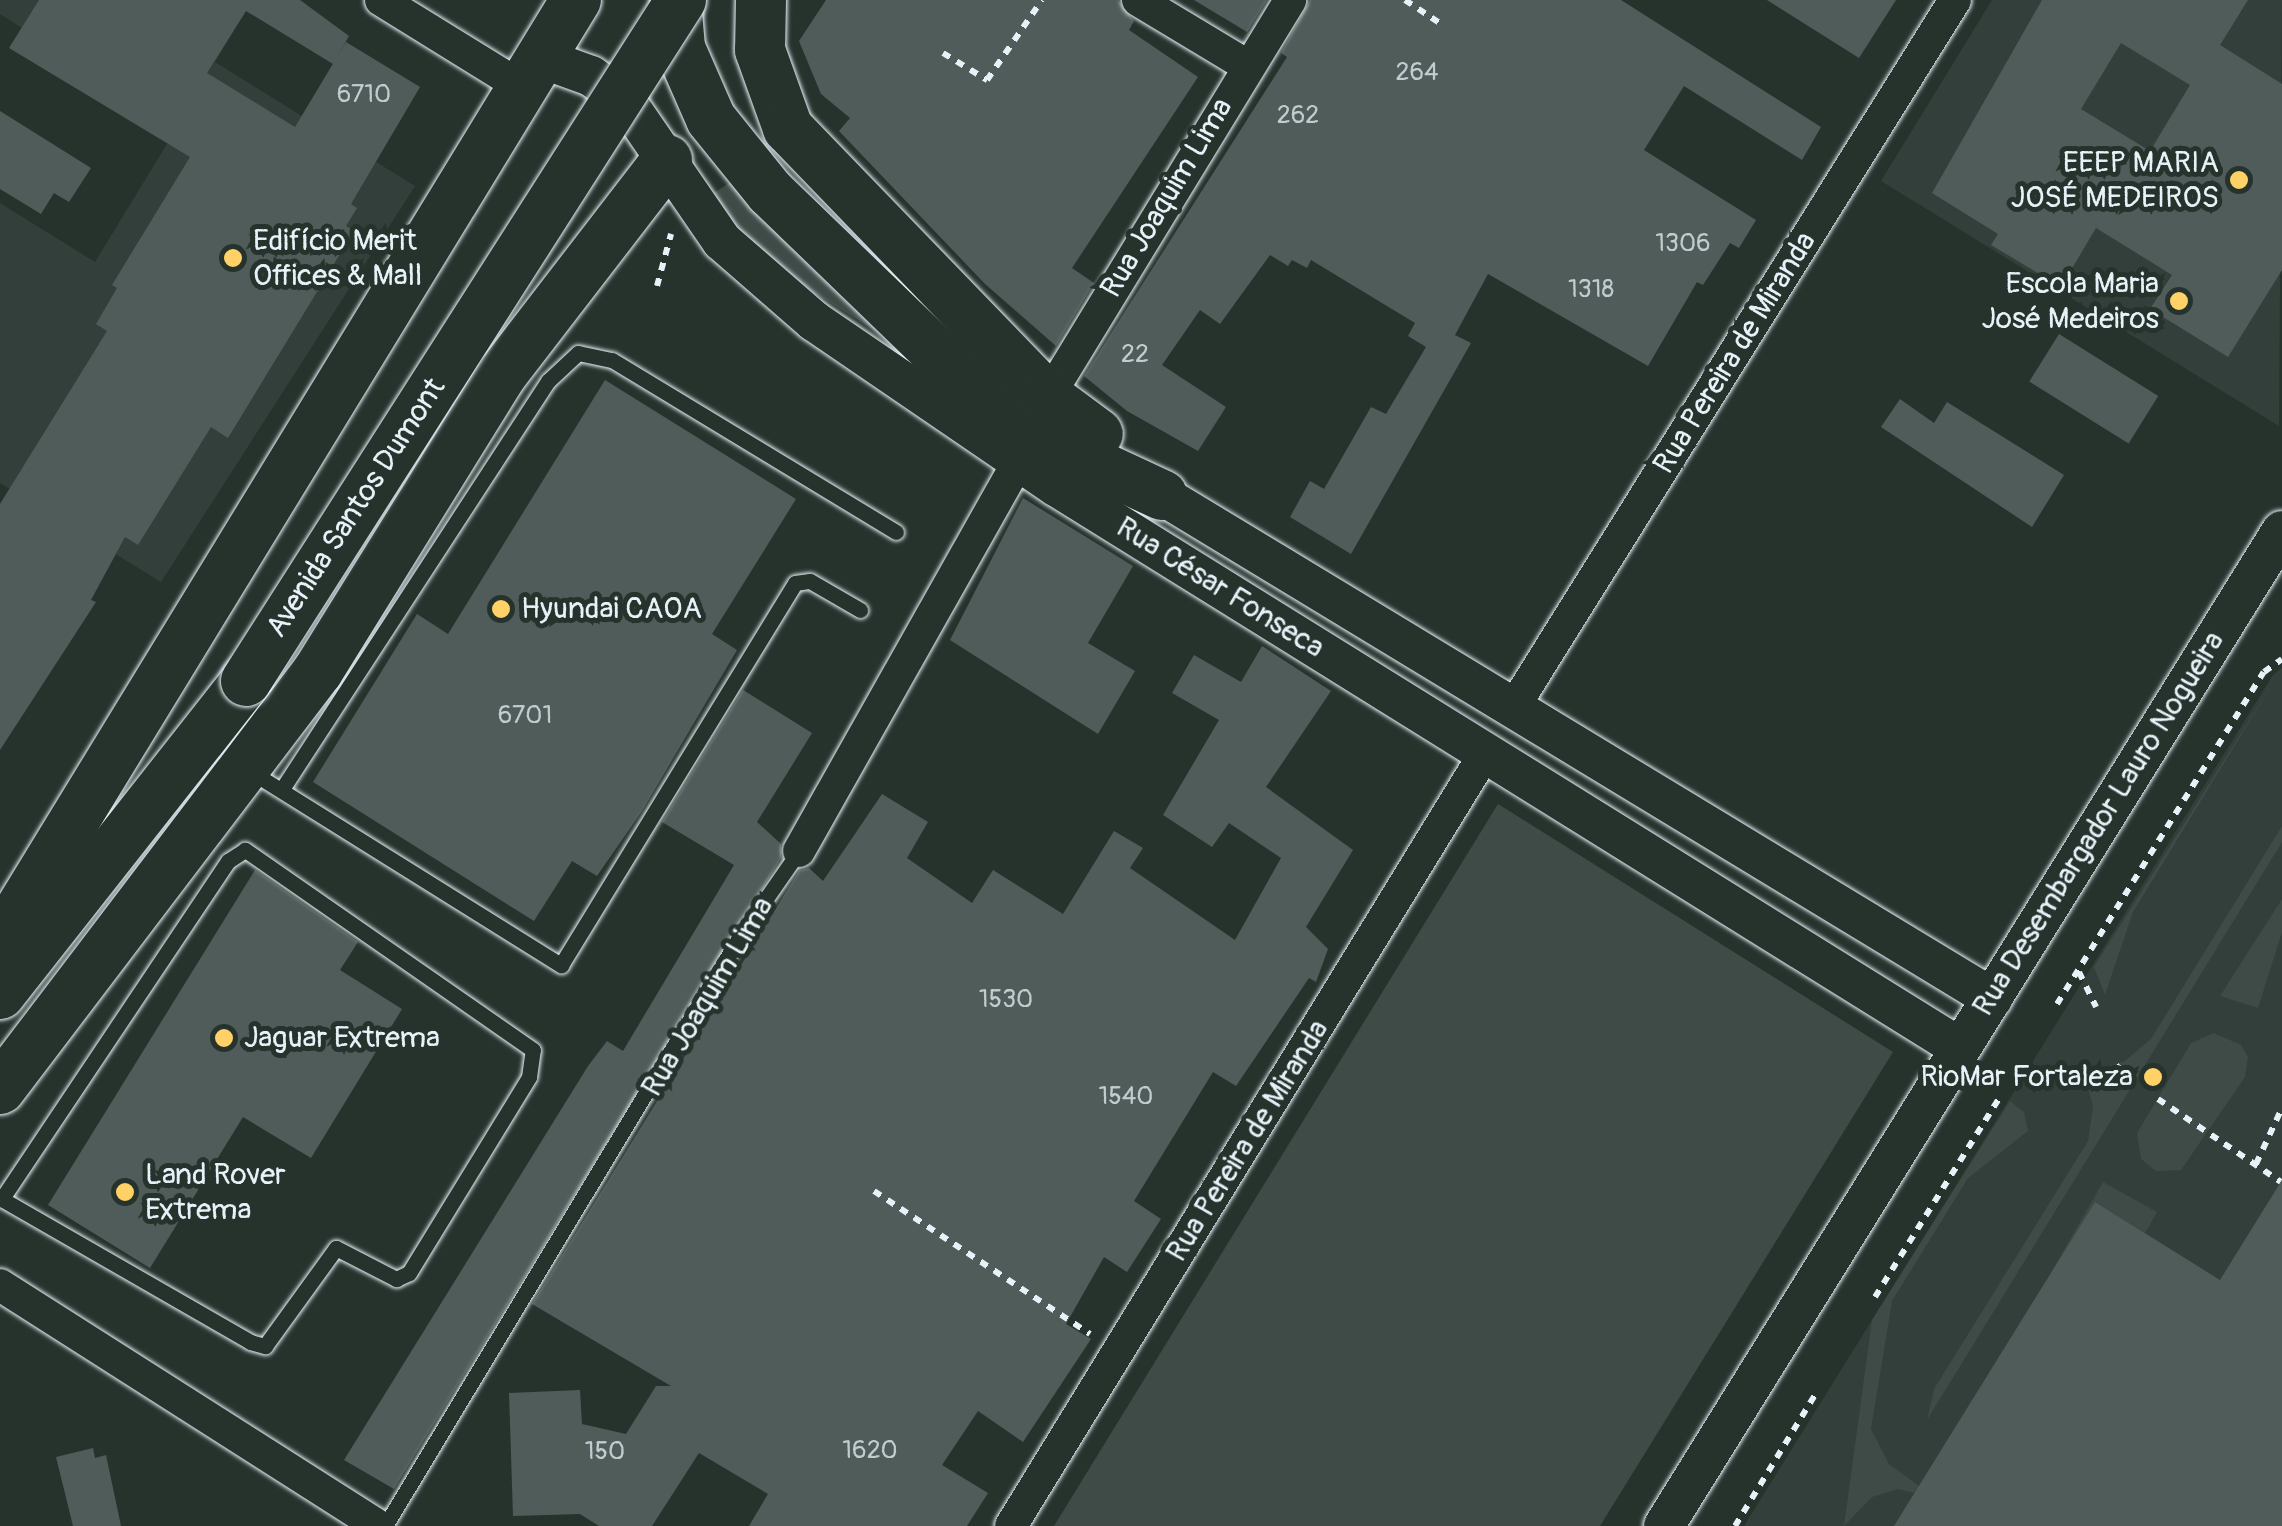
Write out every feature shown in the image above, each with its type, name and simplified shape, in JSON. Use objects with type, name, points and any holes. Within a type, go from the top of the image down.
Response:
[{"type":"main road","points":[[0,942],[535,74],[576,0]]},
{"type":"main road","points":[[678,0],[680,48],[711,120],[770,192],[980,395],[1084,459],[1162,494]]},
{"type":"main road","name":"Avenida Santos Dumont","points":[[0,994],[246,681],[678,0]]},
{"type":"main road","points":[[760,0],[760,50],[788,128],[1048,397],[1103,438],[1162,494]]},
{"type":"main road","name":"Avenida Santos Dumont","points":[[0,1089],[40,1028],[265,779],[318,672],[503,373],[666,160]]},
{"type":"street","name":"Rua César Fonseca","points":[[381,0],[535,74],[591,76],[626,100],[700,213],[764,282],[1019,460],[1484,756],[1960,1048]]},
{"type":"street","points":[[1138,0],[1248,66]]},
{"type":"street","name":"Rua Joaquim Lima","points":[[1048,397],[1290,0]]},
{"type":"street","name":"Rua Pereira de Miranda","points":[[1515,705],[1955,0]]},
{"type":"street","name":"Rua Joaquim Lima","points":[[799,851],[1019,460]]},
{"type":"street","name":"Rua César Fonseca","points":[[1162,494],[1992,998]]},
{"type":"street","name":"Rua Desembargador Lauro Nogueira","points":[[1664,1526],[2282,531]]},
{"type":"street","name":"Rua Pereira de Miranda","points":[[1010,1526],[1484,756]]},
{"type":"street","points":[[0,1286],[376,1525]]},
{"type":"lane","points":[[860,610],[810,581],[795,583],[561,965],[265,779],[548,381],[578,353],[612,360],[896,532]]},
{"type":"lane","points":[[245,850],[534,1050],[529,1077],[409,1272],[396,1279],[336,1248],[266,1346],[1,1198],[228,861],[245,850]]},
{"type":"lane","name":"Rua Joaquim Lima","points":[[376,1525],[742,933],[799,851]]},
{"type":"path","points":[[943,53],[987,80],[1042,0]]},
{"type":"path","points":[[1406,0],[1444,26]]},
{"type":"path","points":[[657,286],[672,229]]},
{"type":"path","points":[[2057,1004],[2264,672],[2282,658]]},
{"type":"path","points":[[2078,970],[2096,1007]]},
{"type":"path","points":[[2116,1065],[2132,1080]]},
{"type":"path","points":[[1875,1298],[2001,1094]]},
{"type":"path","points":[[2158,1099],[2281,1182]]},
{"type":"path","points":[[2256,1164],[2282,1108]]},
{"type":"path","points":[[874,1191],[1098,1339]]},
{"type":"path","points":[[1734,1526],[1818,1390]]},
{"type":"shaded area","name":"Edifício Merit Offices & Mall","points":[[0,0],[252,0],[215,62],[415,186],[161,582],[0,483],[0,203],[95,262],[178,126],[0,14]]},
{"type":"shaded area","name":"Escola Maria José Medeiros","points":[[1992,0],[2282,0],[2279,426],[1881,181]]},
{"type":"shaded area","points":[[739,177],[900,346],[763,261],[712,194]]},
{"type":"shaded area","name":"RioMar Fortaleza","points":[[2282,668],[2282,1526],[1744,1526],[2273,675]]},
{"type":"shaded area","points":[[2282,668],[2133,912],[2105,995],[2094,967]]},
{"type":"shaded area","points":[[1498,804],[1893,1052],[1600,1526],[1054,1526]]},
{"type":"shaded area","points":[[2282,826],[2282,842],[1927,1420],[1934,1389],[2088,1141],[2093,1106],[2084,1074],[2125,1061],[2151,1039]]},
{"type":"shaded area","points":[[2282,899],[2282,932],[2258,1008],[2220,996]]},
{"type":"shaded area","points":[[2214,1033],[2241,1045],[2248,1057],[2245,1077],[2181,1170],[2156,1171],[2141,1159],[2137,1133],[2191,1043]]},
{"type":"shaded area","points":[[2010,1101],[2024,1112],[2028,1131],[1968,1178],[1892,1301],[1871,1429],[1889,1464],[1919,1486],[1914,1493],[1898,1489],[1872,1497],[1844,1526],[1872,1320]]},
{"type":"shaded area","points":[[2103,1182],[2157,1212],[2145,1233],[2095,1202],[2049,1276]]},
{"type":"building","name":"Edifício Merit Offices & Mall","points":[[39,0],[300,0],[349,36],[337,57],[346,42],[420,87],[351,204],[357,208],[346,226],[354,231],[228,438],[211,427],[138,545],[125,537],[91,600],[96,602],[0,750],[0,504],[107,331],[96,324],[117,288],[112,285],[190,157],[9,48]],"holes":[[[246,11],[333,64],[295,127],[207,73]]]},
{"type":"building","points":[[826,0],[1118,0],[1134,21],[1129,30],[1198,77],[1072,268],[1094,283],[1056,346],[985,284],[839,131],[850,118],[821,94],[799,41]]},
{"type":"building","points":[[1194,0],[1267,0],[1247,32]]},
{"type":"building","points":[[1310,0],[1621,0],[1821,127],[1802,160],[1684,86],[1644,150],[1756,220],[1739,248],[1730,243],[1703,285],[1697,282],[1648,366],[1488,274],[1455,335],[1471,343],[1351,554],[1290,517],[1310,481],[1324,489],[1371,407],[1386,414],[1426,347],[1408,336],[1415,323],[1311,260],[1307,268],[1292,260],[1288,266],[1270,255],[1220,324],[1200,310],[1162,365],[1226,407],[1198,451],[1127,411],[1084,376],[1287,57],[1281,53]]},
{"type":"building","points":[[1767,0],[1896,0],[1859,58]]},
{"type":"building","name":"Escola Maria José Medeiros","points":[[2042,0],[2248,0],[2220,45],[2282,84],[2282,270],[2228,357],[2150,309],[2172,275],[2096,228],[2061,287],[1991,245],[1998,234],[1932,193]],"holes":[[[2121,43],[2190,85],[2150,151],[2081,109]]]},
{"type":"building","points":[[0,111],[91,168],[69,202],[54,193],[41,214],[0,189]]},
{"type":"building","points":[[2059,334],[2158,396],[2129,443],[2029,381]]},
{"type":"building","points":[[605,380],[796,499],[712,634],[737,650],[642,811],[597,876],[572,861],[534,921],[313,782],[417,614],[448,634]]},
{"type":"building","points":[[1900,399],[1934,423],[1947,402],[2064,475],[2032,527],[1881,427]]},
{"type":"building","points":[[1023,498],[1133,566],[1088,643],[1135,671],[1098,734],[950,640]]},
{"type":"building","points":[[1262,646],[1331,691],[1266,787],[1353,850],[1306,927],[1328,949],[1316,982],[1309,978],[1236,1086],[1213,1072],[1134,1201],[1161,1219],[1127,1272],[1104,1257],[1066,1324],[1091,1339],[1023,1442],[978,1411],[942,1465],[988,1493],[967,1526],[749,1526],[768,1494],[699,1453],[652,1526],[599,1526],[580,1514],[513,1516],[509,1393],[580,1390],[582,1424],[626,1434],[656,1386],[671,1386],[532,1304],[799,871],[809,868],[823,881],[882,794],[928,822],[907,858],[972,903],[993,870],[1063,914],[1114,831],[1143,848],[1130,868],[1235,940],[1281,858],[1229,823],[1212,847],[1163,815],[1219,720],[1172,693],[1194,655],[1241,682]]},
{"type":"building","points":[[743,690],[812,733],[757,822],[781,844],[781,858],[394,1489],[344,1460],[588,1066],[607,1041],[623,1051],[734,865],[662,822]]},
{"type":"building","points":[[255,870],[358,942],[340,970],[402,1009],[311,1158],[243,1117],[150,1268],[48,1205]]},
{"type":"building","points":[[2282,1180],[2282,1526],[1894,1526],[2095,1202],[2220,1280]]},
{"type":"building","points":[[93,1448],[95,1458],[106,1455],[121,1526],[73,1526],[56,1457]]},
{"type":"place","name":"EEEP MARIA JOSÉ MEDEIROS","points":[[2239,180]]},
{"type":"place","name":"Edifício Merit Offices & Mall","points":[[233,258]]},
{"type":"place","name":"Escola Maria José Medeiros","points":[[2179,301]]},
{"type":"place","name":"Hyundai CAOA","points":[[501,609]]},
{"type":"place","name":"Jaguar Extrema","points":[[224,1038]]},
{"type":"place","name":"RioMar Fortaleza","points":[[2153,1077]]},
{"type":"place","name":"Land Rover Extrema","points":[[125,1192]]}]
